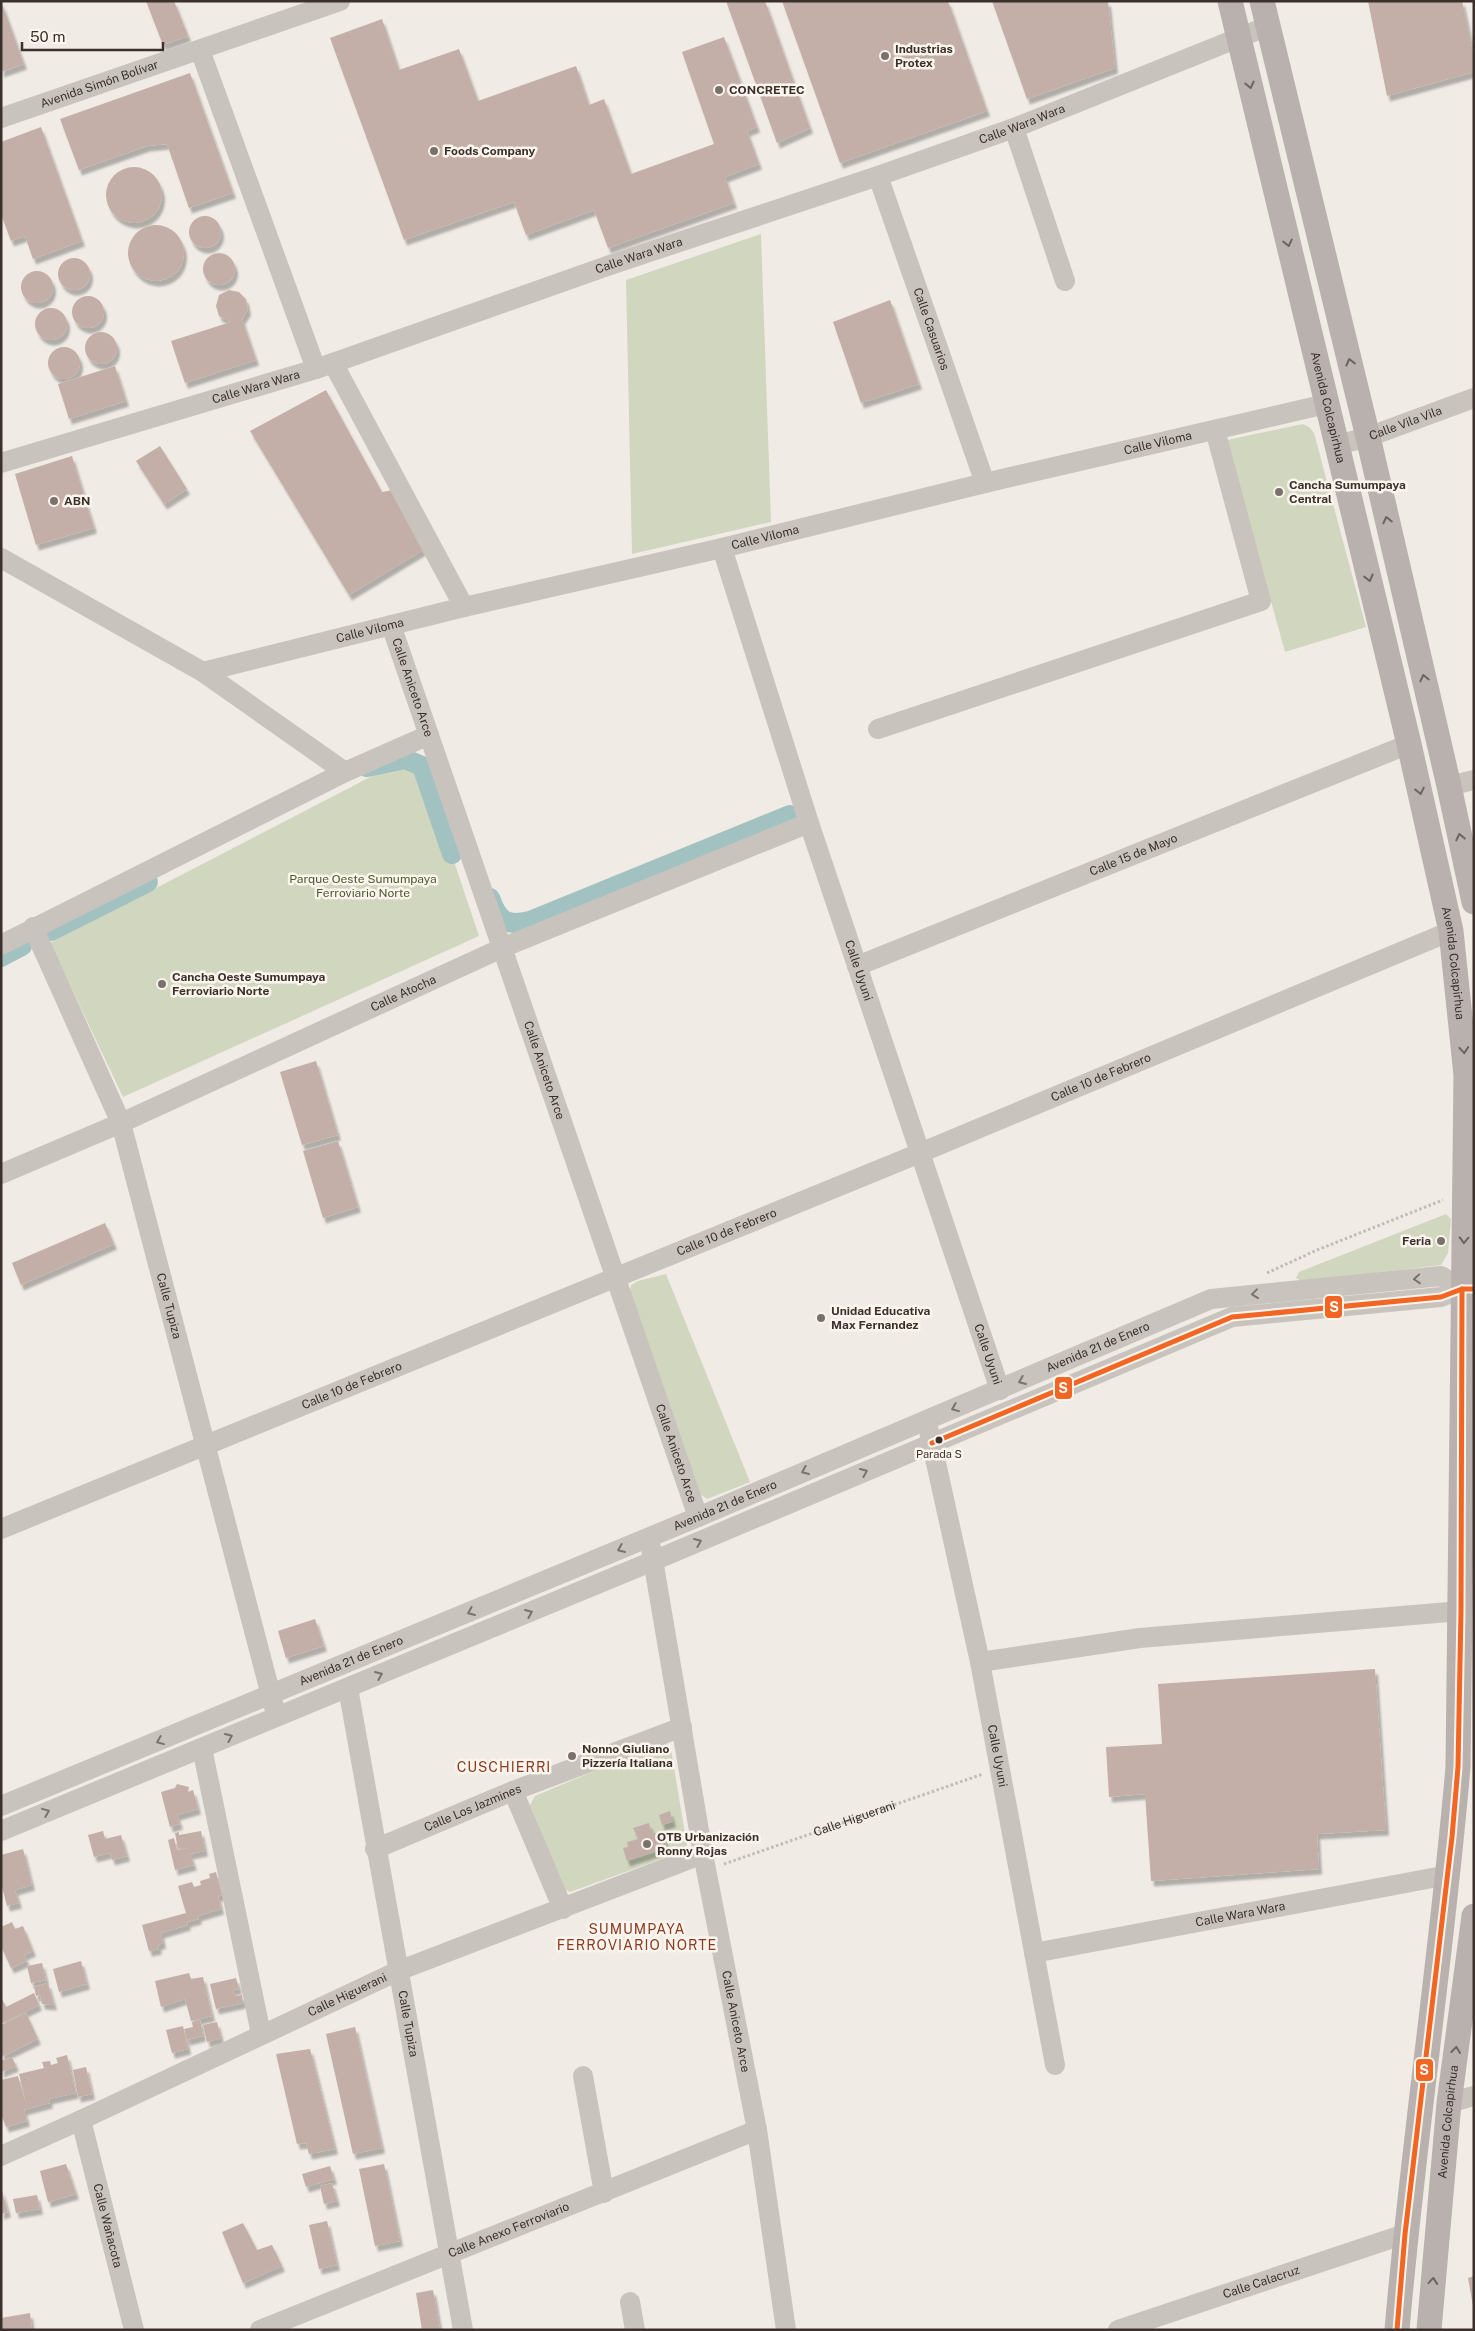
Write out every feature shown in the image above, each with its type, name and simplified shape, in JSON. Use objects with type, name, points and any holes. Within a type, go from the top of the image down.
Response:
[{"type":"main road","name":"Avenida Colcapirhua","points":[[1230,1],[1326,404],[1410,744],[1451,932],[1466,1075],[1465,1191],[1468,1289],[1461,1611],[1466,1766],[1448,1875],[1405,2234],[1397,2330]]},
{"type":"main road","points":[[1262,1],[1368,437],[1474,902]]},
{"type":"main road","name":"Avenida Colcapirhua","points":[[1429,2330],[1449,2103],[1474,1916]]},
{"type":"street","name":"Avenida Simón Bolívar","points":[[1,118],[340,1]]},
{"type":"street","name":"Calle Wara Wara","points":[[1,463],[325,366],[600,269],[878,176],[1014,128],[1268,26]]},
{"type":"street","points":[[200,50],[325,366],[464,606]]},
{"type":"street","points":[[1014,128],[1065,281]]},
{"type":"street","name":"Calle Casuarios","points":[[878,176],[985,483]]},
{"type":"street","name":"Calle Vila Vila","points":[[1337,445],[1368,437],[1474,398]]},
{"type":"street","name":"Calle Viloma","points":[[203,672],[464,606],[722,548],[985,483],[1326,404]]},
{"type":"street","points":[[878,729],[1261,601],[1215,430]]},
{"type":"street","name":"Calle Uyuni","points":[[722,548],[809,823],[1000,1390]]},
{"type":"street","points":[[1,558],[203,672],[345,772]]},
{"type":"street","name":"Calle Aniceto Arce","points":[[391,625],[698,1517]]},
{"type":"street","points":[[1,945],[33,927],[345,772],[429,735]]},
{"type":"street","name":"Calle 15 de Mayo","points":[[857,966],[1410,744]]},
{"type":"street","points":[[1449,786],[1474,780]]},
{"type":"street","name":"Calle Atocha","points":[[1,1174],[121,1123],[502,948],[809,823]]},
{"type":"street","name":"Calle Tupiza","points":[[33,927],[121,1123],[204,1446],[277,1716]]},
{"type":"street","name":"Calle 10 de Febrero","points":[[1,1529],[920,1153],[1451,932]]},
{"type":"street","name":"Avenida 21 de Enero","points":[[1,1806],[698,1517],[1211,1299],[1441,1276],[1468,1289]]},
{"type":"street","name":"Avenida 21 de Enero","points":[[1,1831],[654,1561],[1232,1317],[1441,1297],[1468,1289]]},
{"type":"street","name":"Calle Uyuni","points":[[927,1419],[980,1662],[1055,2065]]},
{"type":"street","name":"Calle Aniceto Arce","points":[[649,1537],[682,1727],[710,1861],[757,2130],[786,2330]]},
{"type":"street","points":[[980,1662],[1140,1638],[1461,1611]]},
{"type":"street","name":"Calle Tupiza","points":[[348,1688],[463,2330]]},
{"type":"street","name":"Calle Los Jazmines","points":[[376,1848],[513,1792],[682,1727]]},
{"type":"street","points":[[202,1748],[261,2034]]},
{"type":"street","points":[[513,1792],[563,1909]]},
{"type":"street","name":"Calle Higuerani","points":[[1,2156],[398,1971],[563,1909],[710,1861]]},
{"type":"street","name":"Calle Wara Wara","points":[[1034,1954],[1448,1875]]},
{"type":"street","points":[[583,2076],[604,2193]]},
{"type":"street","points":[[1449,2103],[1474,2096]]},
{"type":"street","name":"Calle Wañacota","points":[[81,2120],[134,2330]]},
{"type":"street","name":"Calle Anexo Ferroviario","points":[[260,2330],[757,2130]]},
{"type":"street","name":"Calle Calacruz","points":[[1118,2330],[1405,2234]]},
{"type":"street","points":[[630,2302],[635,2330]]},
{"type":"path","points":[[1264,1275],[1317,1250],[1465,1191]]},
{"type":"path","name":"Calle Higuerani","points":[[710,1861],[1000,1768]]},
{"type":"green space","points":[[761,234],[771,522],[632,554],[626,280]]},
{"type":"green space","points":[[1303,424],[1314,433],[1366,627],[1285,652],[1227,440]]},
{"type":"green space","name":"Parque Oeste Sumumpaya Ferroviario Norte","points":[[405,759],[422,766],[479,936],[123,1097],[50,943]]},
{"type":"green space","points":[[1446,1214],[1451,1219],[1448,1253],[1441,1265],[1302,1282],[1296,1278],[1299,1272]]},
{"type":"green space","points":[[666,1274],[750,1482],[707,1499],[700,1494],[630,1292],[631,1285],[638,1281]]},
{"type":"green space","points":[[663,1742],[667,1743],[671,1750],[687,1845],[681,1852],[570,1892],[564,1889],[530,1805],[535,1796]]},
{"type":"building","points":[[1,1],[24,64],[1,72]]},
{"type":"building","points":[[146,1],[174,1],[188,36],[163,45]]},
{"type":"building","name":"CONCRETEC","points":[[726,1],[765,1],[810,128],[777,143]]},
{"type":"building","name":"Industrias Protex","points":[[782,1],[948,1],[987,111],[840,163]]},
{"type":"building","points":[[992,1],[1108,1],[1115,68],[1027,99]]},
{"type":"building","points":[[1368,1],[1462,1],[1474,57],[1474,72],[1387,96]]},
{"type":"building","points":[[382,19],[399,70],[459,49],[478,101],[576,66],[589,105],[604,99],[631,174],[714,144],[682,52],[724,37],[757,127],[747,131],[759,164],[725,177],[734,203],[608,248],[594,210],[526,235],[514,202],[404,240],[330,38]]},
{"type":"building","points":[[190,73],[233,193],[189,208],[167,144],[147,146],[79,170],[60,119]]},
{"type":"building","points":[[41,127],[82,241],[33,259],[25,236],[11,241],[1,214],[1,142]]},
{"type":"building","points":[[134,167],[154,175],[162,195],[154,215],[134,223],[114,215],[106,195],[114,175]]},
{"type":"building","points":[[205,216],[211,217],[216,221],[220,226],[220,238],[216,243],[211,247],[205,248],[199,247],[194,243],[190,238],[189,232],[190,226],[194,221],[199,217]]},
{"type":"building","points":[[156,225],[167,227],[176,233],[182,242],[184,253],[182,264],[176,273],[167,279],[156,281],[145,279],[136,273],[130,264],[128,253],[130,242],[136,233],[145,227]]},
{"type":"building","points":[[219,253],[225,254],[230,258],[234,263],[234,275],[230,280],[225,284],[219,285],[213,284],[208,280],[204,275],[203,269],[204,263],[208,258],[213,254]]},
{"type":"building","points":[[74,258],[80,259],[85,263],[89,268],[89,280],[85,285],[80,289],[74,290],[68,289],[63,285],[59,280],[58,274],[59,268],[63,263],[68,259]]},
{"type":"building","points":[[37,271],[43,272],[48,276],[52,281],[52,293],[48,298],[43,302],[37,303],[31,302],[26,298],[22,293],[21,287],[22,281],[26,276],[31,272]]},
{"type":"building","points":[[229,290],[239,292],[246,299],[248,310],[242,319],[256,360],[185,383],[171,341],[231,322],[219,316],[216,306],[219,295]]},
{"type":"building","points":[[88,296],[94,297],[99,301],[103,306],[103,318],[99,323],[94,327],[88,328],[82,327],[77,323],[73,318],[72,312],[73,306],[77,301],[82,297]]},
{"type":"building","points":[[890,300],[919,384],[861,403],[833,322]]},
{"type":"building","points":[[51,308],[57,309],[62,313],[66,318],[66,330],[62,335],[57,339],[51,340],[45,339],[40,335],[36,330],[35,324],[36,318],[40,313],[45,309]]},
{"type":"building","points":[[101,332],[107,333],[112,337],[116,342],[116,354],[112,359],[107,363],[101,364],[95,363],[90,359],[86,354],[85,348],[86,342],[90,337],[95,333]]},
{"type":"building","points":[[64,347],[70,348],[75,352],[79,357],[79,369],[75,374],[70,378],[64,379],[58,378],[53,374],[49,369],[48,363],[49,357],[53,352],[58,348]]},
{"type":"building","points":[[115,366],[126,401],[69,419],[58,384]]},
{"type":"building","points":[[326,390],[382,492],[393,490],[423,550],[349,595],[250,431]]},
{"type":"building","points":[[160,446],[187,489],[164,504],[136,461]]},
{"type":"building","name":"ABN","points":[[72,456],[94,528],[36,545],[15,474]]},
{"type":"building","points":[[316,1061],[338,1135],[302,1145],[280,1072]]},
{"type":"building","points":[[338,1141],[358,1207],[323,1218],[303,1151]]},
{"type":"building","points":[[105,1223],[114,1244],[21,1285],[12,1263]]},
{"type":"building","points":[[315,1619],[324,1646],[286,1658],[278,1631]]},
{"type":"building","points":[[1375,1669],[1386,1830],[1317,1834],[1319,1869],[1151,1881],[1145,1794],[1109,1797],[1106,1747],[1162,1744],[1158,1684]]},
{"type":"building","points":[[177,1784],[189,1787],[188,1792],[193,1790],[198,1809],[177,1815],[180,1824],[170,1827],[161,1792],[175,1788]]},
{"type":"building","points":[[670,1811],[673,1822],[662,1825],[659,1815]]},
{"type":"building","name":"OTB Urbanización Ronny Rojas","points":[[649,1823],[652,1834],[662,1830],[667,1848],[627,1861],[623,1848],[628,1847],[627,1842],[638,1839],[633,1828]]},
{"type":"building","points":[[103,1831],[105,1839],[121,1835],[127,1856],[112,1860],[110,1853],[94,1857],[88,1835]]},
{"type":"building","points":[[201,1831],[205,1851],[190,1854],[194,1865],[175,1870],[168,1840],[174,1838],[177,1850],[189,1848],[178,1849],[175,1833],[179,1832],[179,1835]]},
{"type":"building","points":[[23,1849],[32,1885],[15,1890],[19,1903],[7,1906],[1,1883],[1,1855]]},
{"type":"building","points":[[216,1872],[222,1895],[218,1896],[221,1909],[198,1916],[199,1919],[187,1922],[188,1925],[161,1933],[163,1943],[158,1945],[159,1949],[149,1951],[142,1925],[186,1913],[178,1886],[192,1882],[194,1887],[201,1885],[200,1881],[210,1878],[209,1874]]},
{"type":"building","points":[[12,1922],[15,1929],[23,1926],[33,1951],[24,1955],[27,1961],[11,1968],[1,1946],[1,1927]]},
{"type":"building","points":[[81,1961],[87,1984],[59,1992],[53,1969]]},
{"type":"building","points":[[42,1963],[46,1980],[31,1983],[27,1966]]},
{"type":"building","points":[[189,1973],[191,1979],[203,1977],[212,2016],[191,2021],[185,1999],[161,2007],[155,1981]]},
{"type":"building","points":[[236,1978],[239,1989],[233,1990],[235,1996],[242,1995],[243,2003],[216,2009],[210,1984]]},
{"type":"building","points":[[48,1983],[54,2005],[42,2004],[40,1995],[36,1996],[34,1987]]},
{"type":"building","points":[[34,1993],[39,2005],[1,2024],[1,1997],[6,2007]]},
{"type":"building","points":[[26,2013],[38,2039],[1,2057],[1,2025]]},
{"type":"building","points":[[200,2020],[203,2036],[187,2040],[184,2029],[193,2027],[192,2022]]},
{"type":"building","points":[[217,2022],[221,2038],[207,2042],[203,2025]]},
{"type":"building","points":[[183,2026],[188,2049],[172,2053],[166,2030]]},
{"type":"building","points":[[355,2027],[382,2148],[353,2154],[326,2034]]},
{"type":"building","points":[[310,2049],[335,2149],[309,2154],[306,2143],[297,2144],[276,2054]]},
{"type":"building","points":[[67,2055],[76,2093],[49,2099],[50,2103],[24,2110],[27,2121],[6,2127],[1,2114],[1,2080],[18,2076],[27,2107],[19,2074],[44,2068],[42,2062],[50,2061],[51,2065],[58,2063],[56,2058]]},
{"type":"building","points":[[12,2057],[16,2066],[1,2072],[1,2061]]},
{"type":"building","points":[[86,2067],[92,2094],[78,2097],[73,2070]]},
{"type":"building","points":[[66,2164],[76,2194],[48,2202],[40,2171]]},
{"type":"building","points":[[384,2164],[400,2241],[375,2246],[359,2169]]},
{"type":"building","points":[[330,2166],[334,2179],[306,2187],[302,2174]]},
{"type":"building","points":[[332,2183],[337,2201],[324,2204],[320,2186]]},
{"type":"building","points":[[1,2188],[8,2212],[1,2214]]},
{"type":"building","points":[[37,2195],[40,2209],[16,2213],[13,2199]]},
{"type":"building","points":[[327,2221],[337,2265],[319,2269],[309,2225]]},
{"type":"building","points":[[243,2223],[257,2250],[272,2245],[282,2266],[243,2283],[222,2232]]},
{"type":"building","points":[[1474,2276],[1474,2306],[1473,2306],[1468,2278]]},
{"type":"building","points":[[433,2290],[440,2330],[422,2330],[416,2293]]},
{"type":"building","points":[[30,2313],[32,2330],[1,2330],[1,2318]]},
{"type":"waterway","points":[[367,767],[405,759],[422,766],[452,854]]},
{"type":"waterway","points":[[490,898],[496,912],[504,920],[514,923],[530,921],[790,815]]},
{"type":"waterway","points":[[51,931],[148,882]]},
{"type":"waterway","points":[[1,957],[22,946]]},
{"type":"transit line","name":"S","points":[[932,1443],[1232,1317],[1441,1297],[1462,1289],[1474,1289]]},
{"type":"transit line","name":"S","points":[[1397,2330],[1405,2234],[1452,1837],[1458,1767],[1461,1611],[1462,1289]]},
{"type":"place","name":"Industrias Protex","points":[[885,56]]},
{"type":"place","name":"CONCRETEC","points":[[719,90]]},
{"type":"place","name":"Foods Company","points":[[434,151]]},
{"type":"place","name":"Cancha Sumumpaya Central","points":[[1279,492]]},
{"type":"place","name":"ABN","points":[[54,501]]},
{"type":"place","name":"Cancha Oeste Sumumpaya Ferroviario Norte","points":[[162,984]]},
{"type":"place","name":"Feria","points":[[1441,1241]]},
{"type":"place","name":"Unidad Educativa Max Fernandez","points":[[821,1318]]},
{"type":"place","name":"Parada S","points":[[939,1440]]},
{"type":"place","name":"Nonno Giuliano Pizzería Italiana","points":[[572,1756]]},
{"type":"place","name":"OTB Urbanización Ronny Rojas","points":[[647,1844]]},
{"type":"district","name":"CUSCHIERRI","points":[[504,1767]]},
{"type":"district","name":"SUMUMPAYA FERROVIARIO NORTE","points":[[637,1938]]}]
